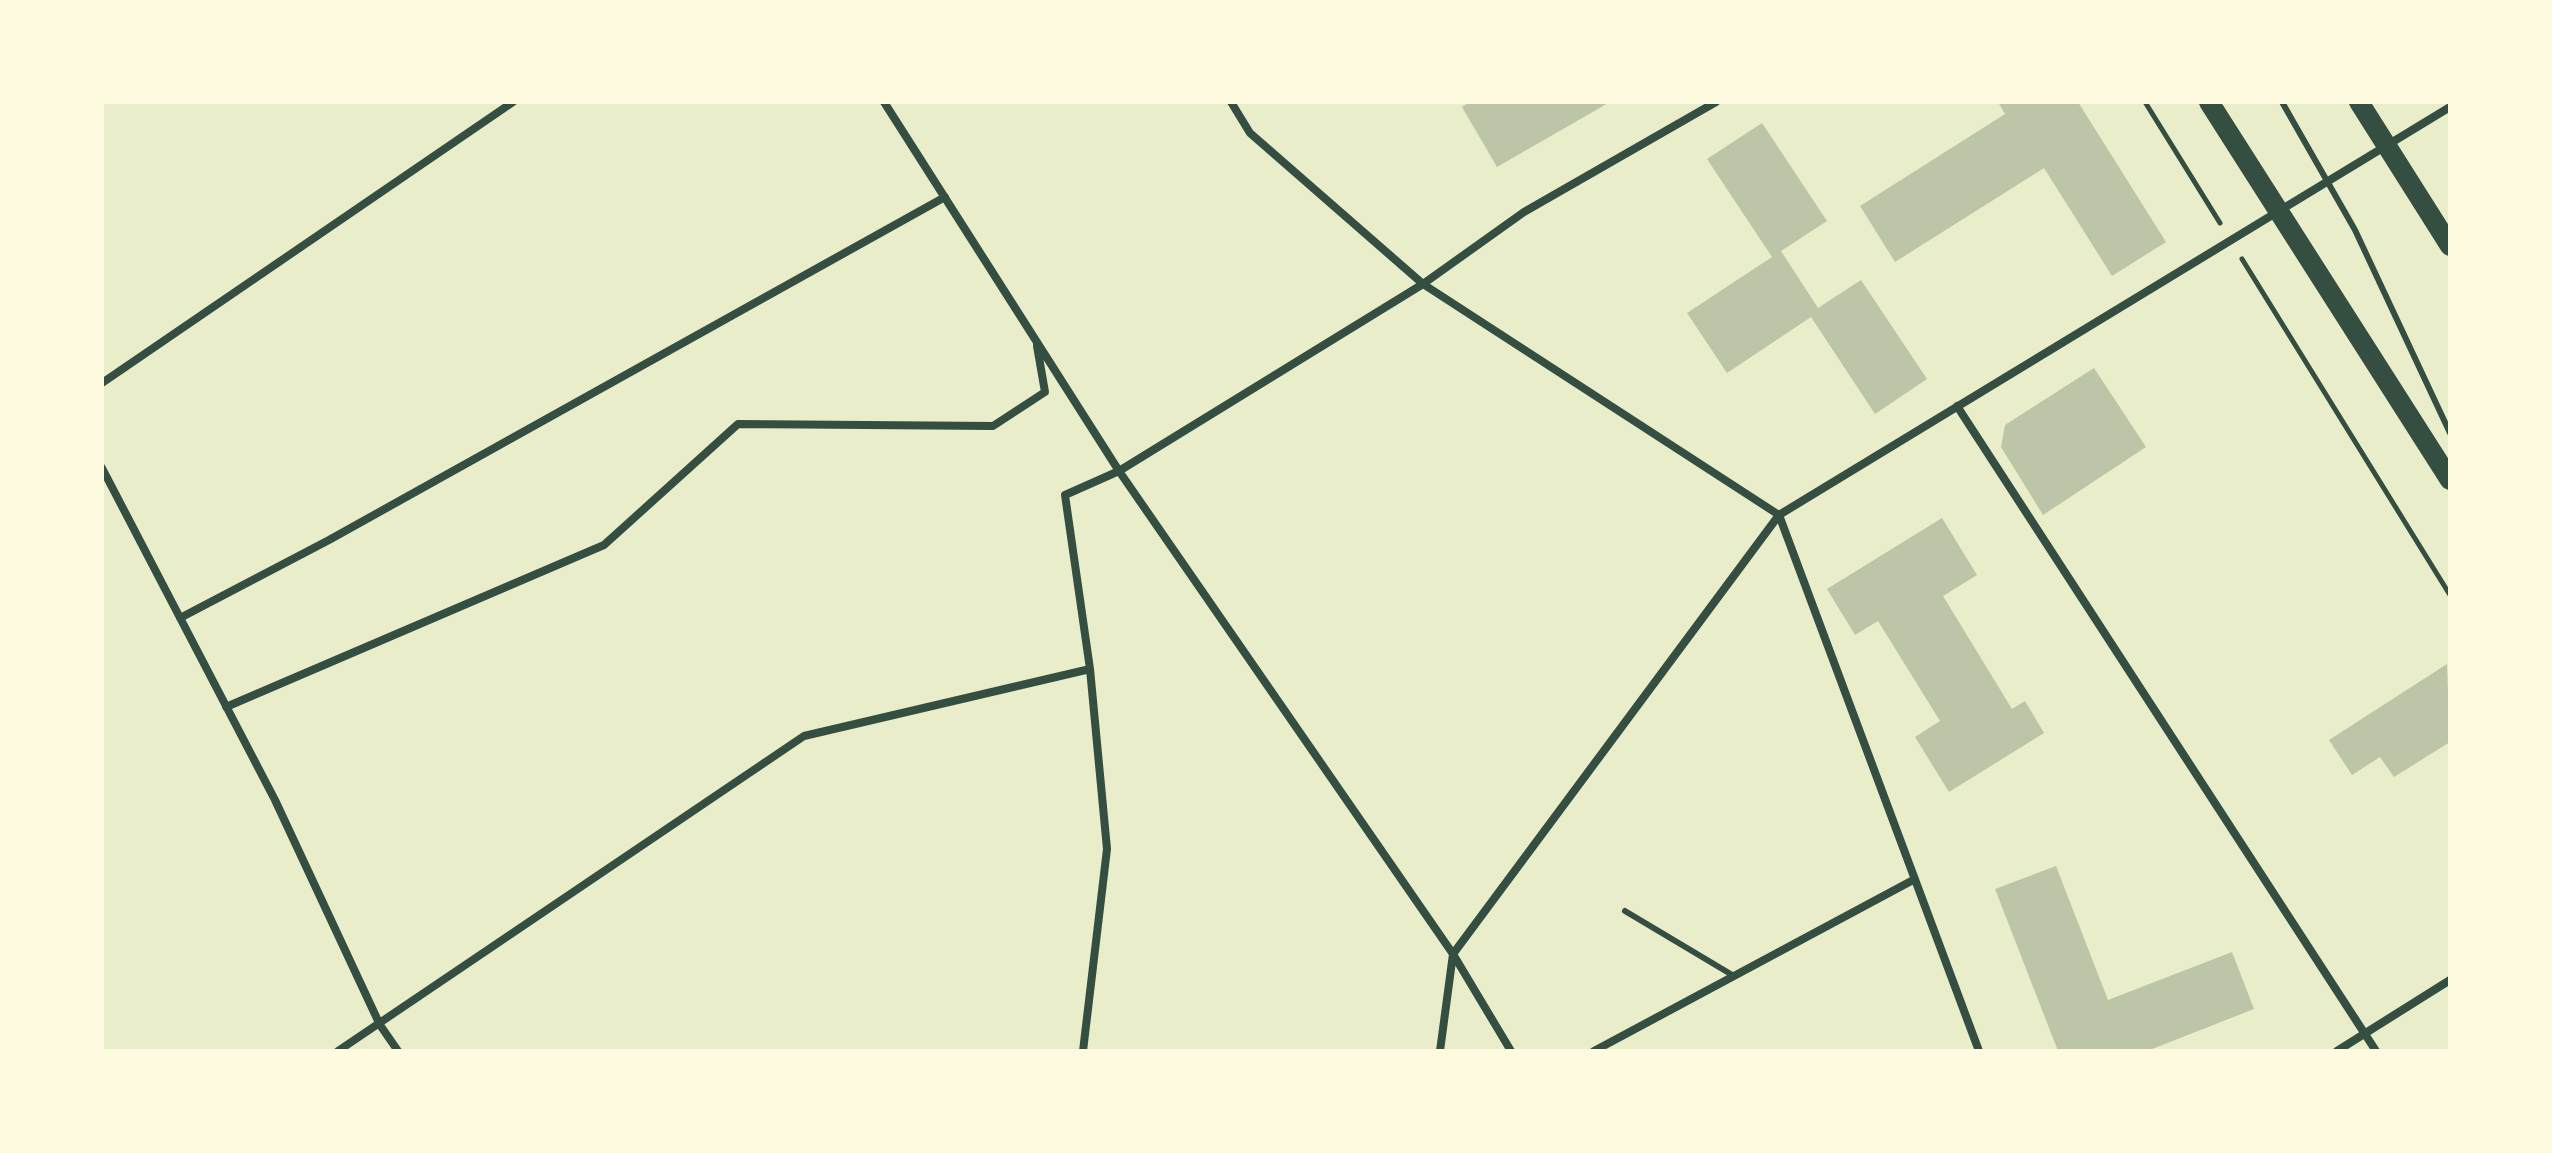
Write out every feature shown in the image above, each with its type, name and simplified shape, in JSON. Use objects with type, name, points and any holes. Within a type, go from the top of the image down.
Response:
[{"type":"main road","points":[[2209,102],[2450,480]]},
{"type":"main road","points":[[2359,102],[2450,246]]},
{"type":"street","points":[[102,383],[513,102]]},
{"type":"street","points":[[884,102],[1119,471],[1453,954],[1511,1051]]},
{"type":"street","points":[[1231,102],[1250,133],[1423,284],[1779,515],[1979,1051]]},
{"type":"street","points":[[1083,1051],[1107,849],[1090,669],[1065,495],[1119,471],[1423,284],[1524,212],[1716,102]]},
{"type":"street","points":[[1440,1051],[1453,954],[1779,515],[2450,107]]},
{"type":"street","points":[[180,618],[341,533],[945,197]]},
{"type":"street","points":[[226,707],[604,545],[738,424],[993,426],[1045,392],[1036,341]]},
{"type":"street","points":[[1957,406],[2376,1051]]},
{"type":"street","points":[[102,468],[275,800],[380,1025],[398,1051]]},
{"type":"street","points":[[338,1051],[804,736],[1090,669]]},
{"type":"street","points":[[1594,1051],[1915,879]]},
{"type":"street","points":[[2337,1051],[2450,980]]},
{"type":"lane","points":[[2282,102],[2355,230],[2450,433]]},
{"type":"lane","points":[[1625,911],[1734,976]]},
{"type":"path","points":[[2145,102],[2450,595]]},
{"type":"building","points":[[1470,102],[1610,102],[1497,167],[1462,107]]},
{"type":"building","points":[[1998,102],[2078,102],[2166,242],[2112,276],[2044,168],[1895,262],[1860,206],[2005,114]]},
{"type":"building","points":[[1762,123],[1827,221],[1781,251],[1818,308],[1861,280],[1927,379],[1875,414],[1811,317],[1727,373],[1687,313],[1772,257],[1707,159]]},
{"type":"building","points":[[2094,368],[2146,447],[2043,515],[2001,447],[2005,425]]},
{"type":"building","points":[[1942,518],[1977,575],[1943,596],[2012,709],[2025,701],[2044,733],[1949,792],[1915,737],[1940,721],[1878,621],[1855,635],[1827,589]]},
{"type":"building","points":[[2447,664],[2450,742],[2394,777],[2380,757],[2352,775],[2329,740]]},
{"type":"building","points":[[2056,866],[2108,1000],[2232,952],[2254,1009],[2147,1051],[2058,1051],[1995,889]]}]
